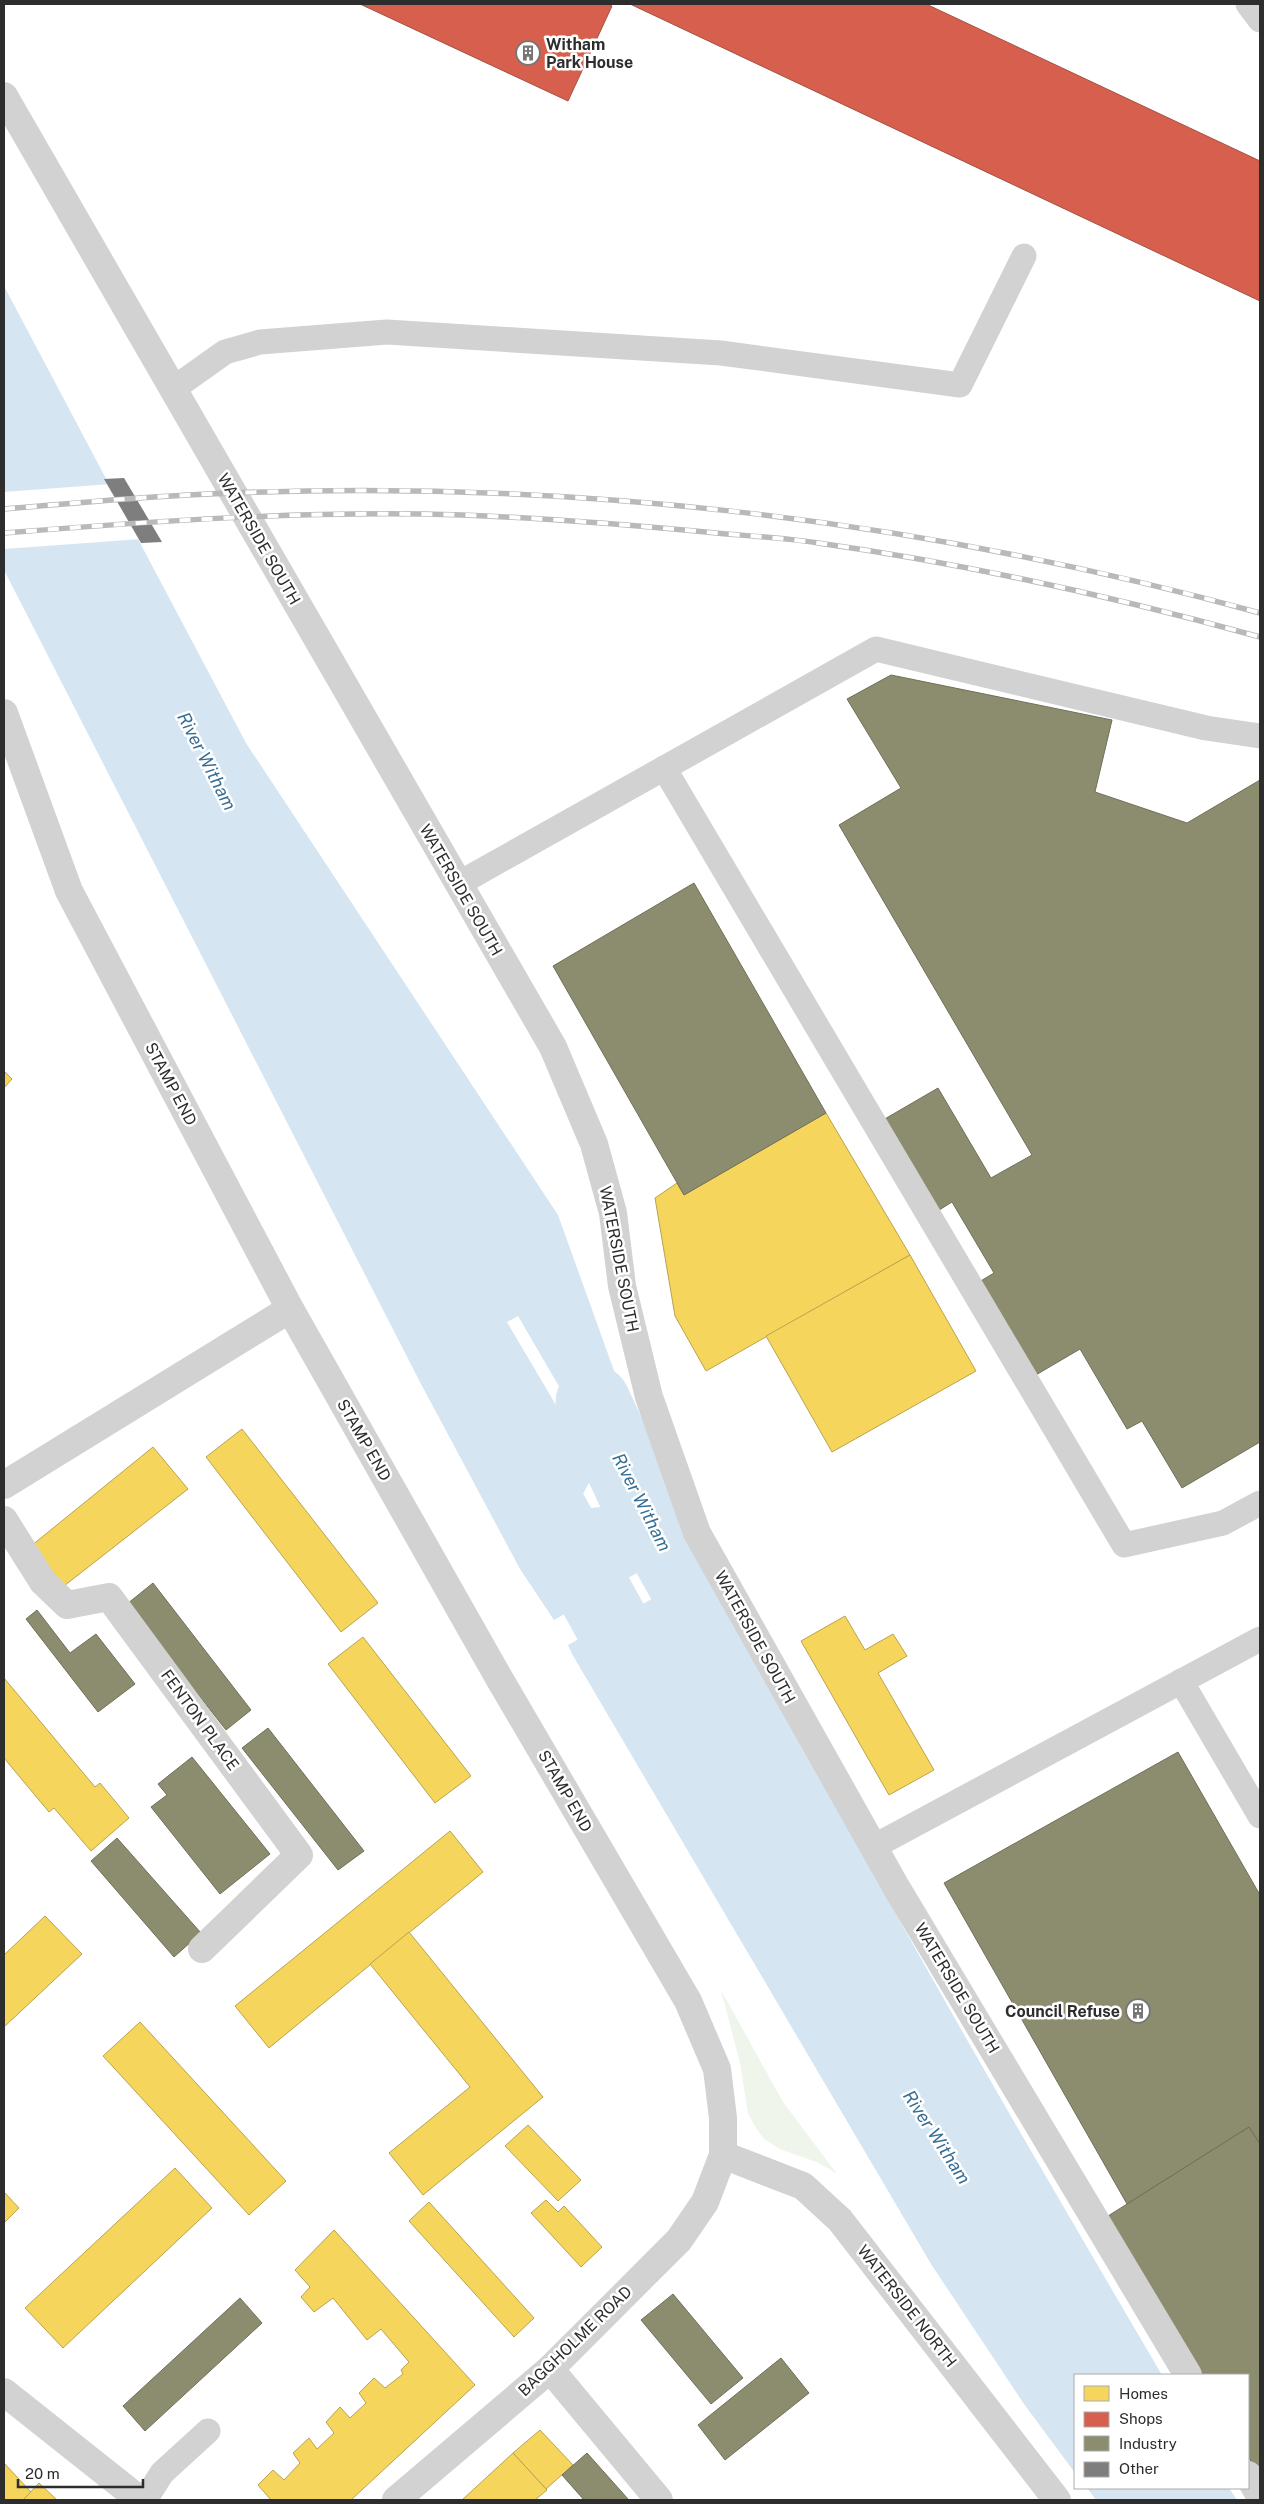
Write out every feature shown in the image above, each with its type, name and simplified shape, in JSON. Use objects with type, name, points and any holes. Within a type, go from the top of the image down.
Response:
[{"type":"street","name":"WATERSIDE SOUTH","points":[[4,96],[553,1047],[594,1144],[613,1213],[622,1286],[649,1397],[697,1533],[873,1846],[1187,2374]]},
{"type":"street","name":"STAMP END","points":[[4,715],[69,891],[290,1309],[499,1678],[688,2000],[717,2069],[723,2118],[723,2155]]},
{"type":"street","points":[[4,1485],[290,1309]]},
{"type":"street","name":"FENTON PLACE","points":[[4,1520],[43,1582],[67,1605],[110,1597],[299,1855],[202,1949]]},
{"type":"street","name":"BAGGHOLME ROAD","points":[[396,2500],[550,2369],[679,2240],[705,2202],[723,2155]]},
{"type":"street","name":"WATERSIDE NORTH","points":[[723,2155],[803,2186],[840,2220],[1057,2500]]},
{"type":"street","points":[[550,2369],[659,2500]]},
{"type":"street","points":[[4,2392],[140,2500]]},
{"type":"street","points":[[1249,2477],[1260,2496]]},
{"type":"lane","points":[[1248,4],[1260,20]]},
{"type":"lane","points":[[173,389],[225,352],[260,342],[388,332],[721,353],[960,385],[1024,256]]},
{"type":"lane","points":[[458,884],[876,649],[1206,728],[1260,736]]},
{"type":"lane","points":[[664,768],[1124,1545],[1223,1523],[1260,1503]]},
{"type":"lane","points":[[873,1846],[1260,1638]]},
{"type":"lane","points":[[1181,1681],[1260,1816]]},
{"type":"lane","points":[[145,2500],[162,2473],[208,2431]]},
{"type":"shaded area","points":[[721,1990],[783,2102],[837,2174],[819,2163],[780,2149],[764,2139],[756,2128],[748,2114],[740,2063]]},
{"type":"water","points":[[4,286],[246,743],[558,1215],[635,1429],[633,1449],[647,1477],[636,1495],[616,1495],[595,1456],[590,1453],[586,1455],[583,1461],[592,1477],[583,1494],[591,1508],[609,1506],[644,1569],[554,1620],[520,1569],[421,1384],[4,570]]},
{"type":"water","points":[[651,1479],[660,1495],[658,1497],[736,1632],[704,1650],[628,1516],[616,1500],[638,1500]]},
{"type":"water","points":[[659,1595],[714,1692],[723,1691],[724,1685],[707,1655],[738,1636],[760,1671],[822,1778],[965,2037],[1161,2374],[1074,2374],[1074,2472],[1024,2404],[931,2264],[568,1645]]},
{"type":"water","points":[[1088,2489],[1230,2489],[1237,2500],[1096,2500]]},
{"type":"pier","points":[[111,484],[141,539],[4,549],[4,492]]},
{"type":"pier","points":[[518,1316],[589,1438],[579,1444],[507,1322]]},
{"type":"pier","points":[[729,1692],[758,1757],[746,1762],[716,1698]]},
{"type":"building: Homes","points":[[4,1071],[12,1079],[4,1088]]},
{"type":"building: Homes","points":[[826,1113],[910,1255],[706,1371],[675,1316],[655,1198],[677,1183],[684,1195]]},
{"type":"building: Homes","points":[[910,1255],[976,1371],[832,1452],[766,1336]]},
{"type":"building: Homes","points":[[242,1429],[378,1603],[341,1632],[206,1457]]},
{"type":"building: Homes","points":[[153,1447],[188,1489],[64,1586],[31,1546]]},
{"type":"building: Homes","points":[[845,1616],[865,1650],[893,1634],[907,1656],[878,1673],[934,1770],[889,1795],[801,1641]]},
{"type":"building: Homes","points":[[363,1637],[471,1776],[435,1803],[328,1664]]},
{"type":"building: Homes","points":[[4,1678],[95,1787],[100,1783],[129,1818],[91,1851],[54,1808],[49,1812],[4,1758]]},
{"type":"building: Homes","points":[[450,1831],[483,1872],[269,2048],[235,2006]]},
{"type":"building: Homes","points":[[45,1916],[82,1954],[4,2027],[4,1955]]},
{"type":"building: Homes","points":[[409,1932],[543,2097],[423,2195],[389,2153],[470,2087],[370,1964]]},
{"type":"building: Homes","points":[[140,2022],[286,2181],[249,2215],[103,2056]]},
{"type":"building: Homes","points":[[528,2125],[581,2180],[558,2201],[505,2146]]},
{"type":"building: Homes","points":[[175,2168],[212,2208],[63,2348],[25,2308]]},
{"type":"building: Homes","points":[[4,2192],[19,2208],[4,2223]]},
{"type":"building: Homes","points":[[546,2200],[558,2212],[564,2206],[602,2247],[581,2267],[531,2213]]},
{"type":"building: Homes","points":[[429,2202],[534,2318],[514,2337],[409,2221]]},
{"type":"building: Homes","points":[[334,2230],[475,2385],[351,2500],[271,2500],[258,2485],[273,2470],[284,2480],[300,2463],[293,2453],[309,2438],[317,2449],[334,2433],[326,2422],[340,2407],[350,2418],[366,2403],[359,2393],[374,2378],[385,2388],[403,2374],[401,2370],[409,2362],[381,2329],[367,2340],[333,2298],[314,2312],[301,2297],[310,2287],[295,2270]]},
{"type":"building: Homes","points":[[540,2430],[573,2465],[546,2489],[513,2453]]},
{"type":"building: Homes","points":[[513,2453],[547,2490],[535,2500],[462,2500]]},
{"type":"building: Homes","points":[[4,2463],[31,2492],[23,2500],[4,2500]]},
{"type":"building: Homes","points":[[39,2483],[57,2500],[23,2500]]},
{"type":"building: Shops","name":"Witham Park House","points":[[360,4],[608,4],[612,6],[568,101]]},
{"type":"building: Shops","points":[[630,4],[926,4],[1260,161],[1260,301]]},
{"type":"building: Industry","points":[[891,675],[1112,720],[1095,792],[1187,823],[1260,780],[1260,1442],[1182,1488],[1142,1421],[1127,1429],[1080,1349],[1029,1379],[974,1285],[994,1273],[952,1202],[936,1212],[883,1120],[938,1088],[991,1178],[1032,1155],[839,825],[901,788],[847,699]]},
{"type":"building: Industry","points":[[694,883],[826,1113],[684,1195],[553,966]]},
{"type":"building: Industry","points":[[153,1583],[251,1710],[226,1730],[127,1604]]},
{"type":"building: Industry","points":[[37,1610],[70,1653],[96,1634],[135,1684],[98,1712],[26,1619]]},
{"type":"building: Industry","points":[[268,1728],[364,1851],[338,1870],[242,1748]]},
{"type":"building: Industry","name":"Council Refuse","points":[[1178,1752],[1260,1895],[1260,2144],[1249,2127],[1127,2204],[944,1883]]},
{"type":"building: Industry","points":[[192,1757],[270,1854],[220,1894],[151,1807],[167,1795],[158,1784]]},
{"type":"building: Industry","points":[[117,1838],[201,1933],[174,1957],[91,1861]]},
{"type":"building: Industry","points":[[1249,2127],[1260,2144],[1260,2478],[1249,2458],[1249,2374],[1199,2374],[1108,2216]]},
{"type":"building: Industry","points":[[673,2294],[743,2378],[711,2404],[641,2320]]},
{"type":"building: Industry","points":[[240,2298],[262,2323],[145,2431],[123,2406]]},
{"type":"building: Industry","points":[[781,2358],[809,2393],[725,2460],[698,2425]]},
{"type":"building: Industry","points":[[587,2453],[628,2499],[584,2500],[562,2475]]},
{"type":"building: Other","points":[[124,478],[162,542],[141,543],[104,479]]},
{"type":"waterway","name":"River Witham","points":[[593,1402],[636,1495],[771,1737]]},
{"type":"waterway","name":"River Witham","points":[[546,1504],[660,1712]]},
{"type":"railway","points":[[4,509],[165,496],[323,491],[459,492],[594,499],[729,511],[863,528],[996,551],[1129,580],[1260,613]]},
{"type":"railway","points":[[4,533],[118,524],[347,514],[462,515],[621,525],[792,540],[874,551],[986,571],[1096,595],[1260,637]]},
{"type":"place","name":"Witham Park House","points":[[528,53]]},
{"type":"place","name":"Council Refuse","points":[[1138,2011]]}]
